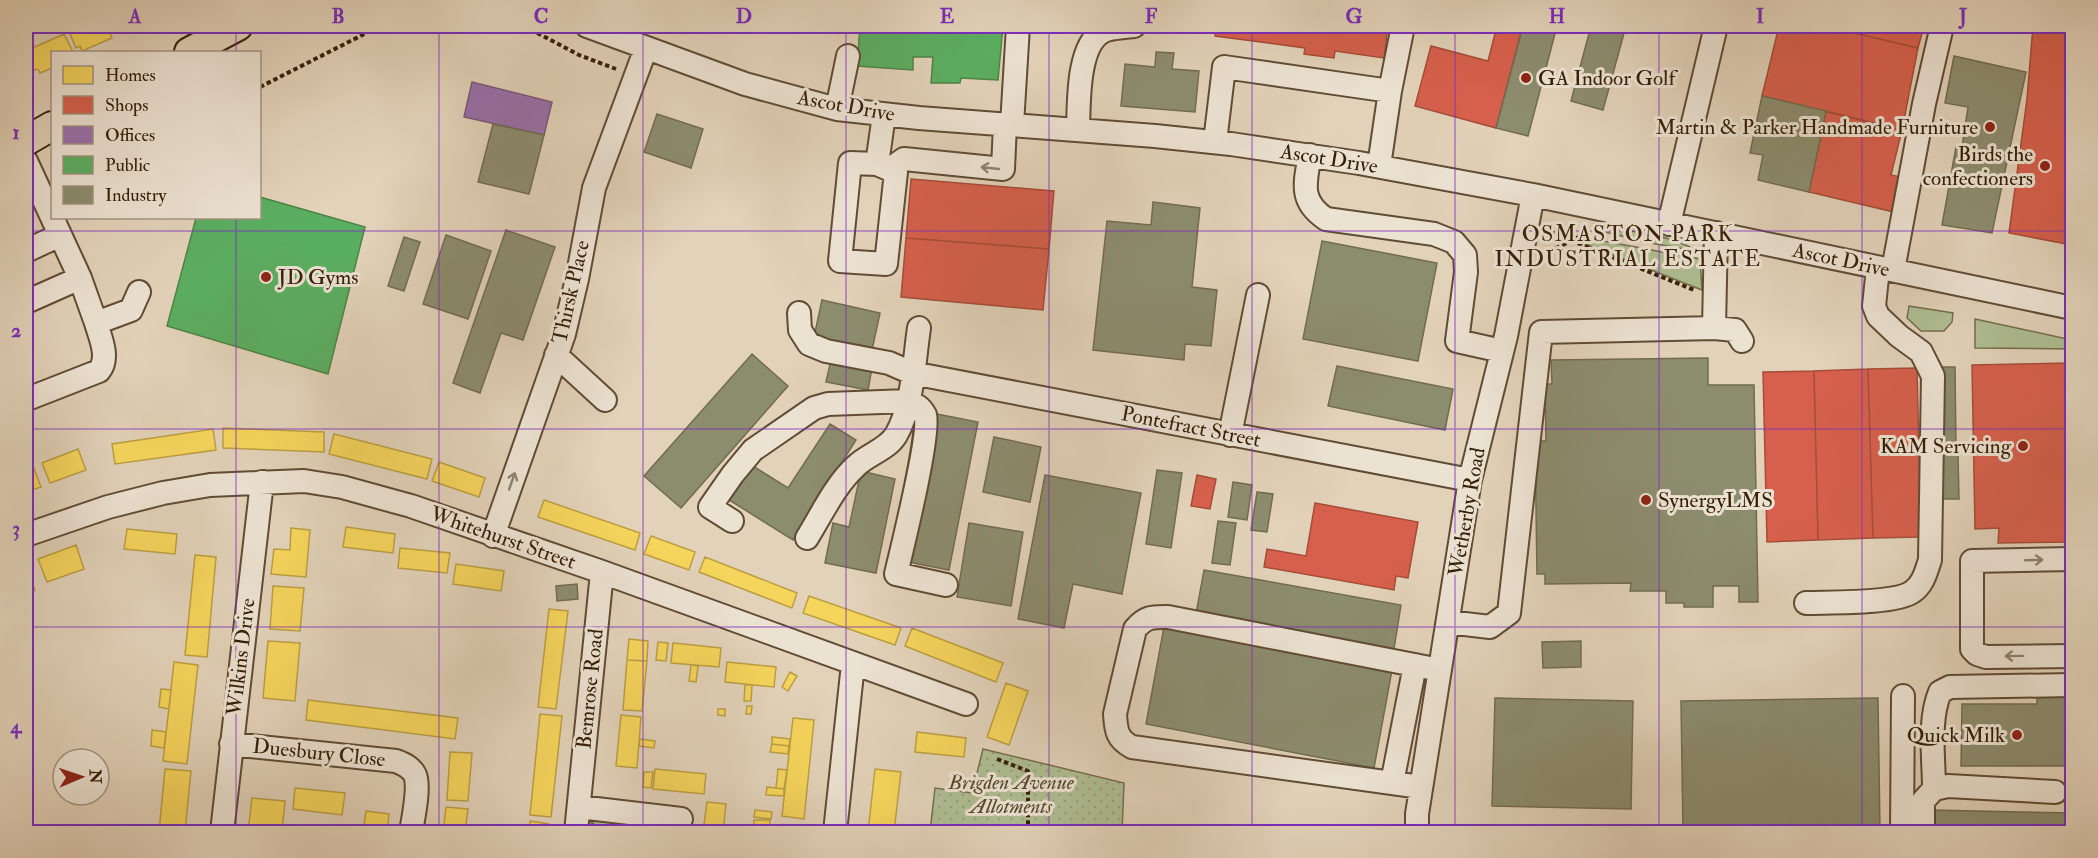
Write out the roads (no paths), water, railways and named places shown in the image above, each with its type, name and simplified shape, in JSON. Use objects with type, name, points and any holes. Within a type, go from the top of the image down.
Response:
[{"type":"main road","points":[[191,51],[238,26]]},
{"type":"main road","points":[[26,141],[51,127]]},
{"type":"street","name":"Ascot Drive","points":[[586,26],[745,84],[837,109],[884,115],[1078,129],[1215,142],[1379,166],[1533,195],[2073,308]]},
{"type":"street","points":[[884,115],[884,166],[904,159],[1003,169],[1018,26]]},
{"type":"street","points":[[1078,129],[1083,61],[1091,43],[1102,31],[1134,26]]},
{"type":"street","points":[[1379,166],[1390,91],[1403,26]]},
{"type":"street","points":[[1669,224],[1716,26]]},
{"type":"street","points":[[1806,603],[1883,600],[1911,593],[1923,580],[1930,560],[1933,376],[1921,352],[1899,336],[1878,316],[1874,306],[1886,269],[1942,26]]},
{"type":"street","name":"Thirsk Place","points":[[493,536],[564,334],[594,188],[646,48]]},
{"type":"street","points":[[837,109],[848,56]]},
{"type":"street","points":[[1215,142],[1224,67],[1390,91]]},
{"type":"street","points":[[1310,155],[1305,183],[1309,203],[1326,219],[1434,234],[1454,242],[1465,255],[1466,272],[1457,341],[1502,351]]},
{"type":"street","points":[[26,161],[51,215]]},
{"type":"street","name":"Wetherby Road","points":[[1417,832],[1421,787],[1470,480],[1502,351],[1533,195]]},
{"type":"street","points":[[27,398],[99,371],[103,367],[104,354],[96,323],[80,278],[53,219]]},
{"type":"street","points":[[1714,328],[1716,233]]},
{"type":"street","points":[[26,250],[60,235]]},
{"type":"street","points":[[26,302],[80,278]]},
{"type":"street","points":[[96,323],[131,310],[139,292]]},
{"type":"street","points":[[1230,435],[1258,296]]},
{"type":"street","name":"Pontefract Street","points":[[799,313],[800,330],[808,344],[826,351],[890,363],[912,372],[1470,480]]},
{"type":"street","points":[[807,538],[842,481],[857,465],[895,437],[907,405],[919,328]]},
{"type":"street","points":[[1448,622],[1490,627],[1509,613],[1541,332],[1714,328],[1735,330],[1742,341]]},
{"type":"street","points":[[556,355],[605,400]]},
{"type":"street","points":[[732,521],[710,507],[733,474],[753,450],[814,408],[828,404],[919,406],[925,416],[926,426],[896,574],[946,585]]},
{"type":"street","name":"Whitehurst Street","points":[[26,535],[108,507],[163,493],[210,485],[304,481],[342,487],[411,506],[602,572],[966,704]]},
{"type":"street","name":"Wilkins Drive","points":[[222,832],[262,482]]},
{"type":"street","points":[[2073,559],[1972,561],[1972,649],[1977,654],[1986,657],[2073,656]]},
{"type":"street","name":"Bemrose Road","points":[[576,832],[602,572]]},
{"type":"street","points":[[1421,787],[1132,747],[1122,741],[1115,727],[1115,714],[1135,629],[1142,620],[1153,617],[1168,617],[1440,670]]},
{"type":"street","points":[[835,832],[853,664]]},
{"type":"street","points":[[1392,783],[1415,665]]},
{"type":"street","points":[[1934,789],[1934,725],[1936,703],[1940,692],[1950,687],[2073,685]]},
{"type":"street","points":[[1902,696],[1902,832]]},
{"type":"street","name":"Duesbury Close","points":[[231,744],[396,761],[406,764],[415,774],[417,784],[411,832]]},
{"type":"street","points":[[1923,832],[1923,801],[1934,789],[1948,786],[2055,792]]},
{"type":"street","points":[[579,807],[673,823]]},
{"type":"place","name":"GA Indoor Golf","points":[[1526,78]]},
{"type":"place","name":"Martin & Parker Handmade Furniture","points":[[1990,127]]},
{"type":"place","name":"Birds the confectioners","points":[[2045,166]]},
{"type":"place","name":"JD Gyms","points":[[266,277]]},
{"type":"place","name":"KAM Servicing","points":[[2023,446]]},
{"type":"place","name":"SynergyLMS","points":[[1646,500]]},
{"type":"place","name":"Quick Milk","points":[[2017,735]]},
{"type":"district","name":"OSMASTON PARK INDUSTRIAL ESTATE","points":[[1628,246]]},
{"type":"park label","name":"Brigden Avenue Allotments","points":[[1011,794]]}]
